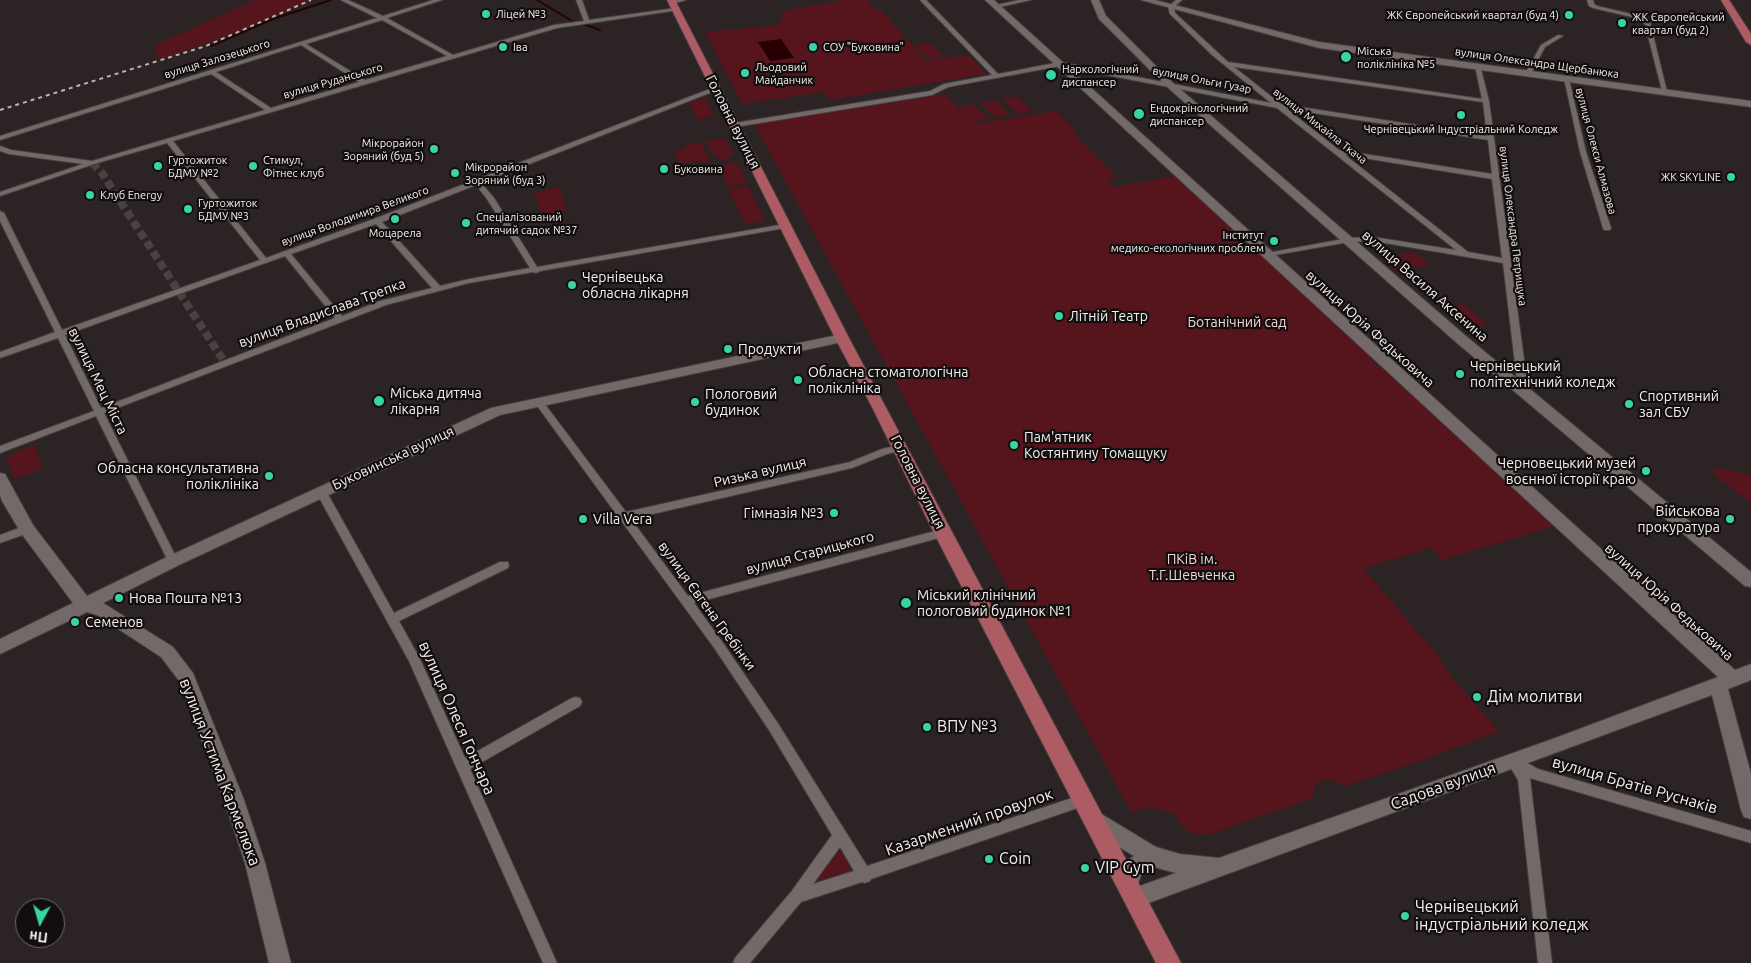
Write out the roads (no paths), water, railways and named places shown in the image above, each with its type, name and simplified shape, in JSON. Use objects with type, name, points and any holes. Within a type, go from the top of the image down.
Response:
[{"type":"main road","points":[[1725,0],[1751,42]]},
{"type":"main road","name":"Головна вулиця","points":[[673,4],[842,338],[879,404],[943,533],[1169,963]]},
{"type":"street","points":[[344,0],[383,18],[453,57]]},
{"type":"street","name":"вулиця Залозецького","points":[[0,138],[439,0]]},
{"type":"street","points":[[579,0],[588,21]]},
{"type":"street","points":[[673,4],[682,0]]},
{"type":"street","points":[[923,0],[996,75]]},
{"type":"street","points":[[992,3],[1028,0]]},
{"type":"street","name":"вулиця Василя Аксенина","points":[[1095,0],[1102,17],[1169,84],[1462,340],[1751,581]]},
{"type":"street","name":"вулиця Олександра Щербанюка","points":[[1145,0],[1299,41],[1751,104]]},
{"type":"street","points":[[1171,7],[1179,0]]},
{"type":"street","points":[[1590,0],[1595,7],[1638,17],[1648,22],[1665,91]]},
{"type":"street","name":"вулиця Юрія Федьковича","points":[[992,3],[1267,255],[1725,682]]},
{"type":"street","name":"вулиця Руданського","points":[[0,194],[92,162],[556,26],[673,4]]},
{"type":"street","name":"вулиця Михайла Ткача","points":[[1171,7],[1172,13],[1225,63],[1465,254]]},
{"type":"street","points":[[1528,74],[1543,46],[1560,36]]},
{"type":"street","points":[[301,43],[365,83]]},
{"type":"street","points":[[1225,63],[1486,101]]},
{"type":"street","name":"вулиця Ольги Гузар","points":[[735,125],[932,94],[946,85],[1060,64],[1279,106],[1490,138]]},
{"type":"street","name":"вулиця Олександра Петрищука","points":[[1478,66],[1486,101],[1523,389]]},
{"type":"street","points":[[211,71],[269,110]]},
{"type":"street","name":"вулиця Олекси Алмазова","points":[[1566,79],[1583,152],[1607,228]]},
{"type":"street","name":"вулиця Володимира Великого","points":[[0,355],[377,221],[715,89]]},
{"type":"street","points":[[168,140],[265,261]]},
{"type":"street","points":[[0,148],[9,152],[92,162]]},
{"type":"street","points":[[1337,152],[1495,177]]},
{"type":"street","points":[[477,182],[536,271]]},
{"type":"street","name":"вулиця Мец Міста","points":[[0,213],[173,561]]},
{"type":"street","points":[[377,221],[437,288]]},
{"type":"street","name":"вулиця Владислава Трепка","points":[[0,450],[383,303],[437,288],[785,226]]},
{"type":"street","points":[[1267,255],[1348,240],[1388,241],[1506,261]]},
{"type":"street","points":[[287,254],[340,319]]},
{"type":"street","name":"Буковинська вулиця","points":[[0,647],[173,561],[496,411],[842,338]]},
{"type":"street","name":"вулиця Євгена Гребінки","points":[[538,401],[685,601],[773,726],[865,876]]},
{"type":"street","name":"Ризька вулиця","points":[[623,517],[852,465],[885,451],[900,448]]},
{"type":"street","name":"вулиця Устима Кармелюка","points":[[0,478],[10,501],[27,529],[70,589],[84,604],[103,610],[167,652],[187,678],[234,800],[252,854],[280,963]]},
{"type":"street","name":"вулиця Олеся Гончара","points":[[321,492],[414,659],[550,963]]},
{"type":"street","points":[[0,539],[27,529]]},
{"type":"street","name":"вулиця Старицького","points":[[685,601],[943,533]]},
{"type":"street","points":[[393,619],[504,565]]},
{"type":"street","name":"Садова вулиця","points":[[1131,890],[1221,867],[1751,672]]},
{"type":"street","points":[[1725,682],[1751,810]]},
{"type":"street","points":[[461,767],[576,702]]},
{"type":"street","points":[[1512,760],[1524,779],[1545,963]]},
{"type":"street","name":"вулиця Братів Руснаків","points":[[1512,760],[1535,774],[1751,837]]},
{"type":"street","name":"Казарменний провулок","points":[[796,897],[865,876],[1084,800]]},
{"type":"street","points":[[1096,822],[1152,856],[1175,863],[1221,867]]},
{"type":"street","points":[[740,963],[796,897],[840,835]]},
{"type":"street","points":[[1131,890],[1132,869],[1152,856]]},
{"type":"waterway","points":[[211,46],[273,19],[331,0]]},
{"type":"waterway","points":[[537,0],[572,21]]},
{"type":"waterway","points":[[583,24],[600,30]]},
{"type":"tunnel","points":[[92,163],[102,173],[225,363]]},
{"type":"railway","points":[[0,110],[206,46],[311,0]]},
{"type":"place","name":"Ліцей №3","points":[[486,14]]},
{"type":"place","name":"ЖК Європейський квартал (буд 4)","points":[[1569,15]]},
{"type":"place","name":"ЖК Європейський квартал (буд 2)","points":[[1622,23]]},
{"type":"place","name":"Іва","points":[[503,47]]},
{"type":"place","name":"СОУ \"Буковина\"","points":[[813,47]]},
{"type":"place","name":"Міська поліклініка №5","points":[[1346,57]]},
{"type":"place","name":"Льодовий Майданчик","points":[[745,73]]},
{"type":"place","name":"Наркологічний диспансер","points":[[1051,75]]},
{"type":"place","name":"Ендокрінологічний диспансер","points":[[1139,114]]},
{"type":"place","name":"Чернівецький Індустріальний Коледж","points":[[1461,115]]},
{"type":"place","name":"Мікрорайон Зоряний (буд 5)","points":[[434,149]]},
{"type":"place","name":"Гуртожиток БДМУ №2","points":[[158,166]]},
{"type":"place","name":"Стимул, Фітнес клуб","points":[[253,166]]},
{"type":"place","name":"Буковина","points":[[664,169]]},
{"type":"place","name":"Мікрорайон Зоряний (буд 3)","points":[[455,173]]},
{"type":"place","name":"ЖК SKYLINE","points":[[1731,177]]},
{"type":"place","name":"Клуб Energy","points":[[90,195]]},
{"type":"place","name":"Гуртожиток БДМУ №3","points":[[188,209]]},
{"type":"place","name":"Моцарела","points":[[395,219]]},
{"type":"place","name":"Спеціалізований дитячий садок №37","points":[[466,223]]},
{"type":"place","name":"Інститут медико-екологічних проблем","points":[[1274,241]]},
{"type":"place","name":"Чернівецька обласна лікарня","points":[[572,285]]},
{"type":"place","name":"Літній Театр","points":[[1059,316]]},
{"type":"place","name":"Продукти","points":[[728,349]]},
{"type":"place","name":"Чернівецький політехнічний коледж","points":[[1460,374]]},
{"type":"place","name":"Обласна стоматологічна поліклініка","points":[[798,380]]},
{"type":"place","name":"Міська дитяча лікарня","points":[[379,401]]},
{"type":"place","name":"Пологовий будинок","points":[[695,402]]},
{"type":"place","name":"Спортивний зал СБУ","points":[[1629,404]]},
{"type":"place","name":"Пам'ятник Костянтину Томащуку","points":[[1014,445]]},
{"type":"place","name":"Черновецький музей воєнної історії краю","points":[[1646,471]]},
{"type":"place","name":"Обласна консультативна поліклініка","points":[[269,476]]},
{"type":"place","name":"Гімназія №3","points":[[834,513]]},
{"type":"place","name":"Villa Vera","points":[[583,519]]},
{"type":"place","name":"Військова прокуратура","points":[[1730,519]]},
{"type":"place","name":"Нова Пошта №13","points":[[119,598]]},
{"type":"place","name":"Міський клінічний пологовий будинок №1","points":[[906,603]]},
{"type":"place","name":"Семенов","points":[[75,622]]},
{"type":"place","name":"Дім молитви","points":[[1477,697]]},
{"type":"place","name":"ВПУ №3","points":[[927,727]]},
{"type":"place","name":"Coin","points":[[989,859]]},
{"type":"place","name":"VIP Gym","points":[[1085,868]]},
{"type":"place","name":"Чернівецький індустріальний коледж","points":[[1405,916]]},
{"type":"park label","name":"Ботанічний сад","points":[[1237,322]]},
{"type":"park label","name":"ПКіВ ім. Т.Г.Шевченка","points":[[1192,568]]}]
